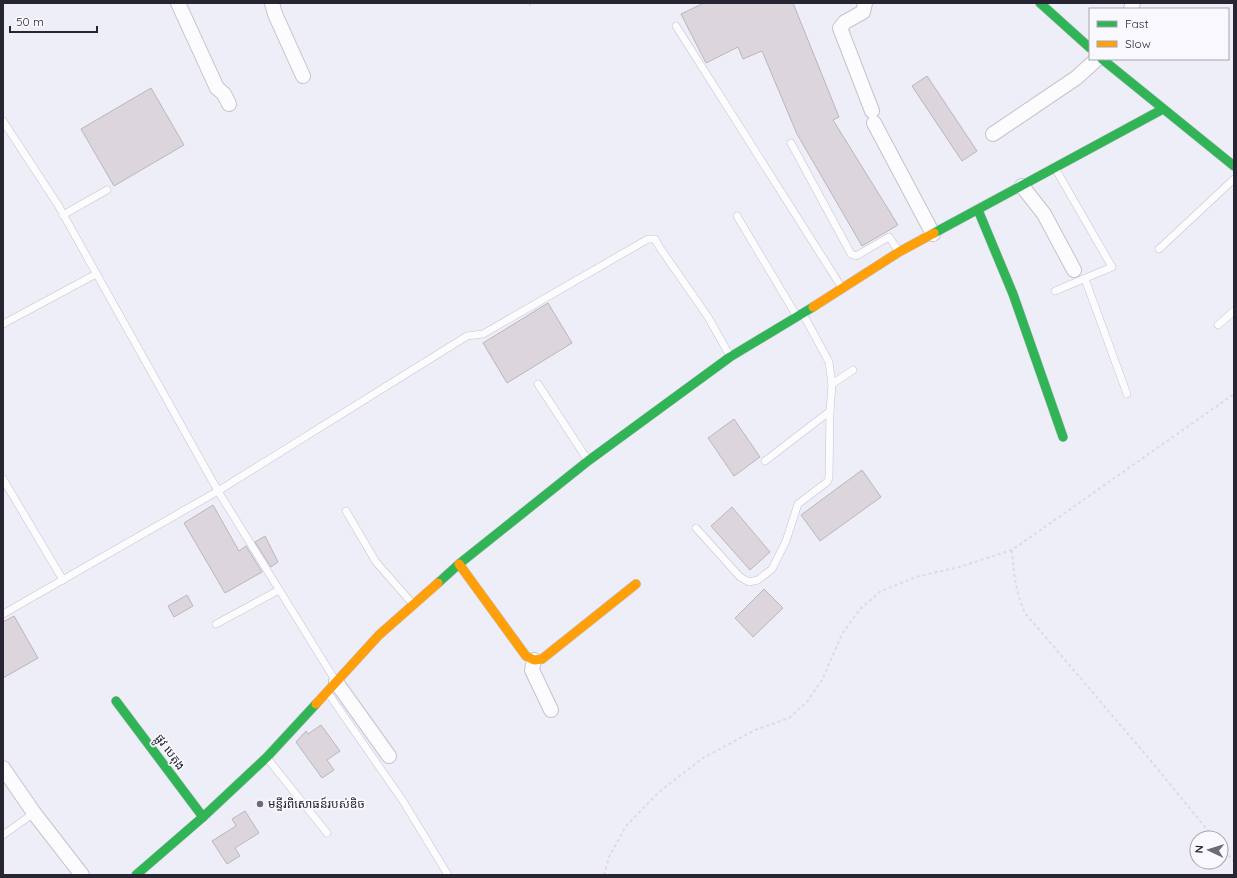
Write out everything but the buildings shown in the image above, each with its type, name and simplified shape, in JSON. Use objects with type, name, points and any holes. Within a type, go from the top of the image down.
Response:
[{"type":"street","points":[[178,3],[217,88],[224,94],[229,104]]},
{"type":"street","points":[[272,3],[275,14],[303,76]]},
{"type":"street","points":[[865,3],[863,12],[845,22],[840,28],[873,117],[933,234]]},
{"type":"street","points":[[1040,3],[1089,47]]},
{"type":"street","points":[[993,134],[1076,78],[1096,60]]},
{"type":"street","points":[[1103,60],[1234,166]]},
{"type":"street","points":[[144,872],[267,757],[379,635],[459,564],[588,461],[730,356],[800,315],[899,252],[1163,109]]},
{"type":"street","points":[[1022,186],[1044,214],[1080,275]]},
{"type":"street","points":[[978,210],[1003,266],[1063,437]]},
{"type":"street","points":[[459,564],[526,656],[534,660],[542,659],[636,584]]},
{"type":"street","points":[[534,660],[532,670],[551,710]]},
{"type":"street","points":[[332,687],[389,756]]},
{"type":"street","name":"ផ្លូវ បេតុង","points":[[116,701],[203,817]]},
{"type":"street","points":[[3,768],[34,813],[82,875]]},
{"type":"lane","points":[[676,26],[842,288]]},
{"type":"lane","points":[[3,121],[63,215],[218,490],[279,590],[332,687],[448,875]]},
{"type":"lane","points":[[791,143],[851,254],[856,256],[889,237],[899,252]]},
{"type":"lane","points":[[1055,168],[1112,267],[1080,275],[1055,291]]},
{"type":"lane","points":[[1159,249],[1234,179]]},
{"type":"lane","points":[[63,215],[107,190]]},
{"type":"lane","points":[[696,528],[740,577],[749,582],[758,580],[772,569],[786,541],[798,504],[827,482],[829,478],[832,384],[829,362],[738,216]]},
{"type":"lane","points":[[3,614],[218,490],[467,336],[483,334],[648,239],[656,239],[660,248],[708,317],[730,356]]},
{"type":"lane","points":[[3,324],[96,274]]},
{"type":"lane","points":[[1080,275],[1127,394]]},
{"type":"lane","points":[[1218,325],[1234,311]]},
{"type":"lane","points":[[832,384],[853,370]]},
{"type":"lane","points":[[538,384],[588,461]]},
{"type":"lane","points":[[765,461],[830,411]]},
{"type":"lane","points":[[3,479],[63,580]]},
{"type":"lane","points":[[346,511],[376,562],[414,604]]},
{"type":"lane","points":[[216,624],[279,590]]},
{"type":"lane","points":[[267,757],[327,833]]},
{"type":"lane","points":[[3,835],[34,813]]},
{"type":"path","points":[[529,3],[530,5],[536,3]]},
{"type":"path","points":[[604,875],[609,857],[626,826],[659,792],[703,758],[755,730],[789,718],[807,702],[822,680],[842,634],[860,610],[881,592],[916,577],[959,567],[1012,550],[1234,394]]},
{"type":"path","points":[[1012,550],[1015,584],[1025,613],[1146,755],[1207,830]]},
{"type":"traffic: fast","points":[[1040,3],[1089,47]]},
{"type":"traffic: fast","points":[[1103,60],[1234,166]]},
{"type":"traffic: fast","points":[[934,233],[1163,109]]},
{"type":"traffic: fast","points":[[978,210],[1013,294],[1063,437]]},
{"type":"traffic: fast","points":[[438,583],[459,564],[588,461],[730,357],[813,307]]},
{"type":"traffic: fast","points":[[116,701],[203,817]]},
{"type":"traffic: fast","points":[[136,875],[203,817],[267,757],[316,704]]},
{"type":"traffic: slow","points":[[813,307],[899,252],[934,233]]},
{"type":"traffic: slow","points":[[459,564],[526,656],[534,660],[542,659],[636,584]]},
{"type":"traffic: slow","points":[[316,704],[379,635],[438,583]]},
{"type":"place","name":"មន្ទីរពិសោធន៍របស់ឌិច","points":[[260,804]]}]
